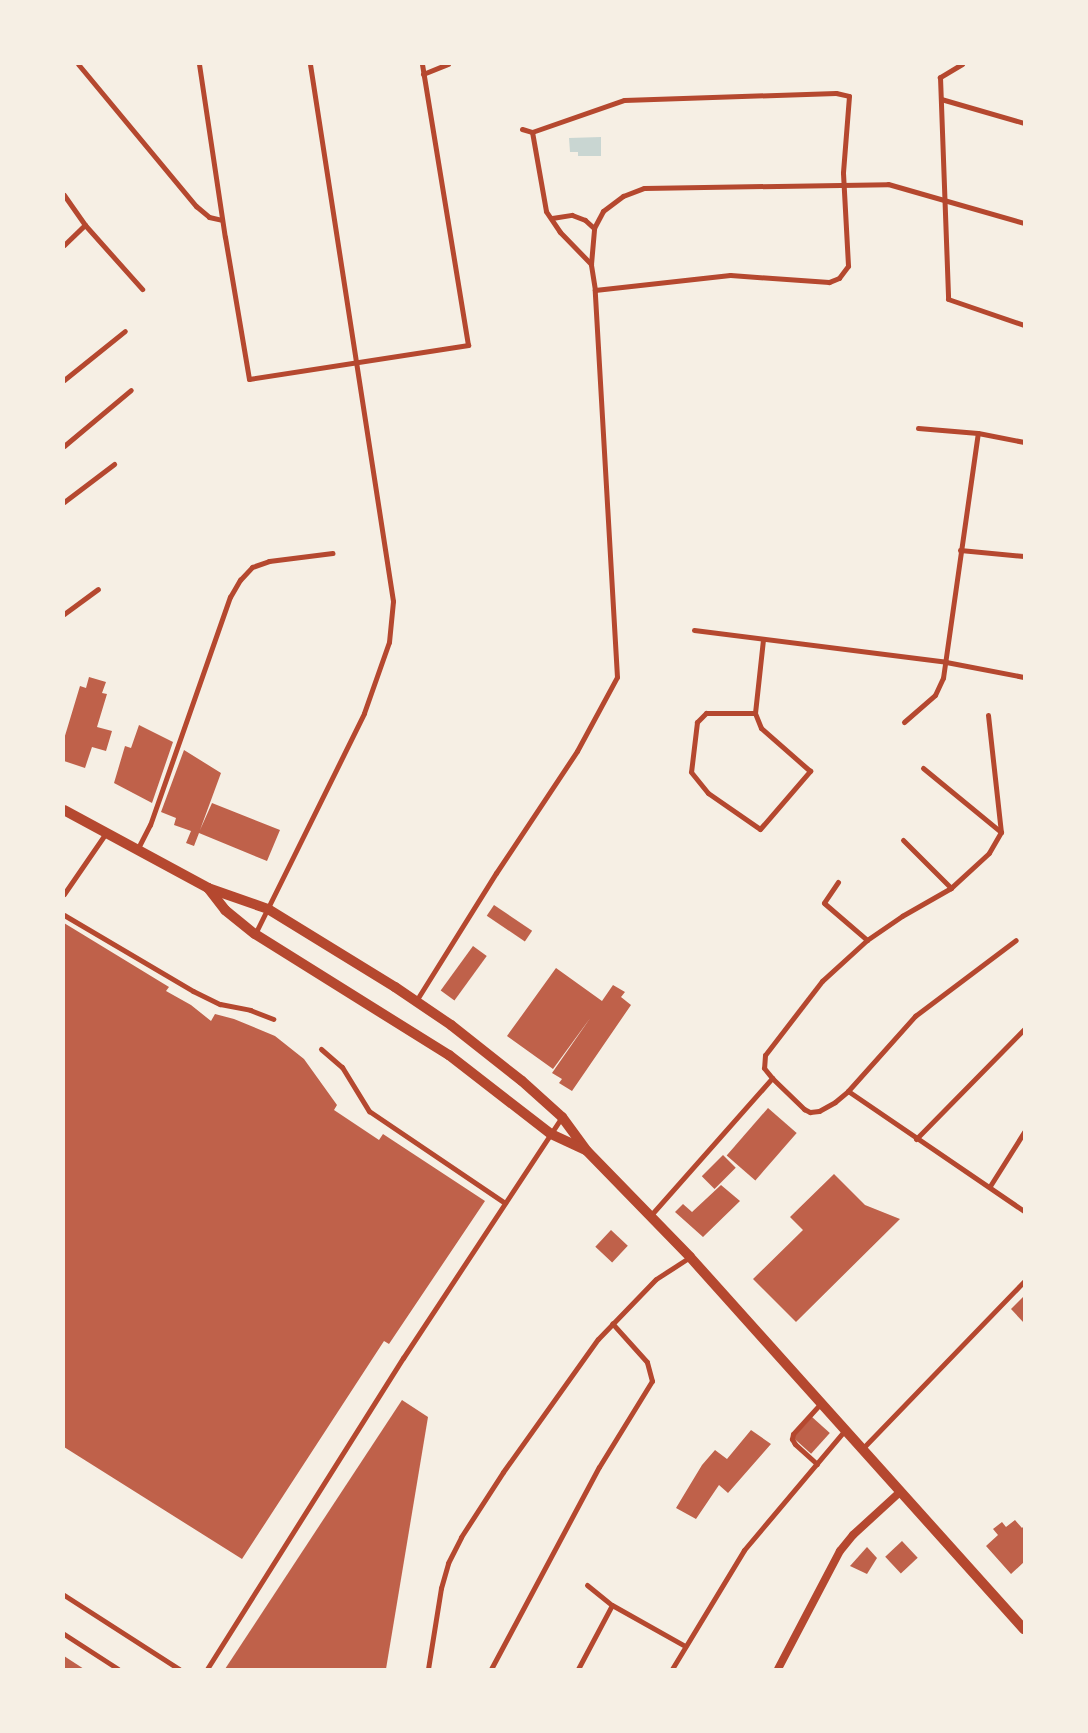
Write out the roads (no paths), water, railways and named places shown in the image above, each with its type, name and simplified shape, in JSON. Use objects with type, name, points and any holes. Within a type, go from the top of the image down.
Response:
[{"type":"highway","points":[[64,810],[208,888],[268,909],[416,1001],[502,1064],[562,1117],[587,1151],[651,1214],[1024,1629]]},
{"type":"highway","points":[[208,888],[225,910],[255,934],[449,1055],[551,1134],[587,1151]]},
{"type":"street","points":[[78,64],[196,206],[209,217],[222,220]]},
{"type":"street","points":[[199,64],[222,220],[249,379],[468,345],[422,64]]},
{"type":"street","points":[[255,934],[364,713],[389,642],[393,601],[386,544],[355,362],[310,64]]},
{"type":"street","points":[[423,74],[448,64]]},
{"type":"street","points":[[962,64],[940,77],[948,299],[1024,325]]},
{"type":"street","points":[[522,129],[532,132],[624,100],[836,92],[849,96],[843,184],[848,266],[839,278],[829,282],[730,275],[595,290]]},
{"type":"street","points":[[941,98],[1024,123]]},
{"type":"street","points":[[532,132],[546,211],[560,232],[591,264]]},
{"type":"street","points":[[416,1001],[496,873],[577,751],[617,677],[595,290],[591,264],[594,228],[603,211],[623,196],[644,188],[888,184],[1024,223]]},
{"type":"street","points":[[64,195],[85,225],[142,289]]},
{"type":"street","points":[[552,218],[572,215],[585,220],[594,228]]},
{"type":"street","points":[[64,245],[85,225]]},
{"type":"street","points":[[64,380],[125,331]]},
{"type":"street","points":[[64,446],[131,390]]},
{"type":"street","points":[[918,428],[978,433],[1024,442]]},
{"type":"street","points":[[904,722],[935,695],[946,662],[960,550],[978,433]]},
{"type":"street","points":[[64,502],[114,464]]},
{"type":"street","points":[[960,550],[1024,556]]},
{"type":"street","points":[[137,850],[150,825],[230,597],[240,580],[252,567],[269,561],[332,553]]},
{"type":"street","points":[[64,614],[98,589]]},
{"type":"street","points":[[694,630],[946,662],[1024,677]]},
{"type":"street","points":[[755,713],[706,713],[696,722],[691,772],[708,793],[760,829],[810,771],[761,728],[755,713],[763,639]]},
{"type":"street","points":[[988,715],[1001,832],[989,853],[951,888],[902,916],[867,940],[822,981],[765,1055],[764,1068],[772,1078],[810,1112],[819,1111],[827,1107],[848,1091],[915,1016],[1016,940]]},
{"type":"street","points":[[924,768],[1001,832]]},
{"type":"street","points":[[64,894],[106,833]]},
{"type":"street","points":[[903,840],[951,888]]},
{"type":"street","points":[[838,882],[824,903],[867,940]]},
{"type":"street","points":[[64,915],[193,991],[220,1004],[250,1010],[273,1019]]},
{"type":"street","points":[[916,1139],[1024,1029]]},
{"type":"street","points":[[321,1049],[342,1067],[368,1111],[505,1203]]},
{"type":"street","points":[[651,1214],[772,1078]]},
{"type":"street","points":[[848,1091],[916,1139],[990,1186],[1024,1211]]},
{"type":"street","points":[[207,1669],[340,1457],[562,1117]]},
{"type":"street","points":[[990,1186],[1024,1132]]},
{"type":"street","points":[[428,1669],[441,1588],[448,1563],[461,1537],[503,1472],[598,1339],[656,1279],[690,1257]]},
{"type":"street","points":[[863,1448],[1024,1281]]},
{"type":"street","points":[[491,1669],[599,1467],[652,1381],[647,1362],[612,1323]]},
{"type":"street","points":[[817,1464],[792,1439],[793,1434],[822,1403]]},
{"type":"street","points":[[672,1669],[744,1550],[846,1429]]},
{"type":"street","points":[[778,1669],[840,1551],[853,1535],[901,1491]]},
{"type":"street","points":[[587,1585],[612,1605],[685,1646]]},
{"type":"street","points":[[64,1595],[179,1669]]},
{"type":"street","points":[[578,1669],[612,1605]]},
{"type":"street","points":[[64,1634],[118,1669]]}]
